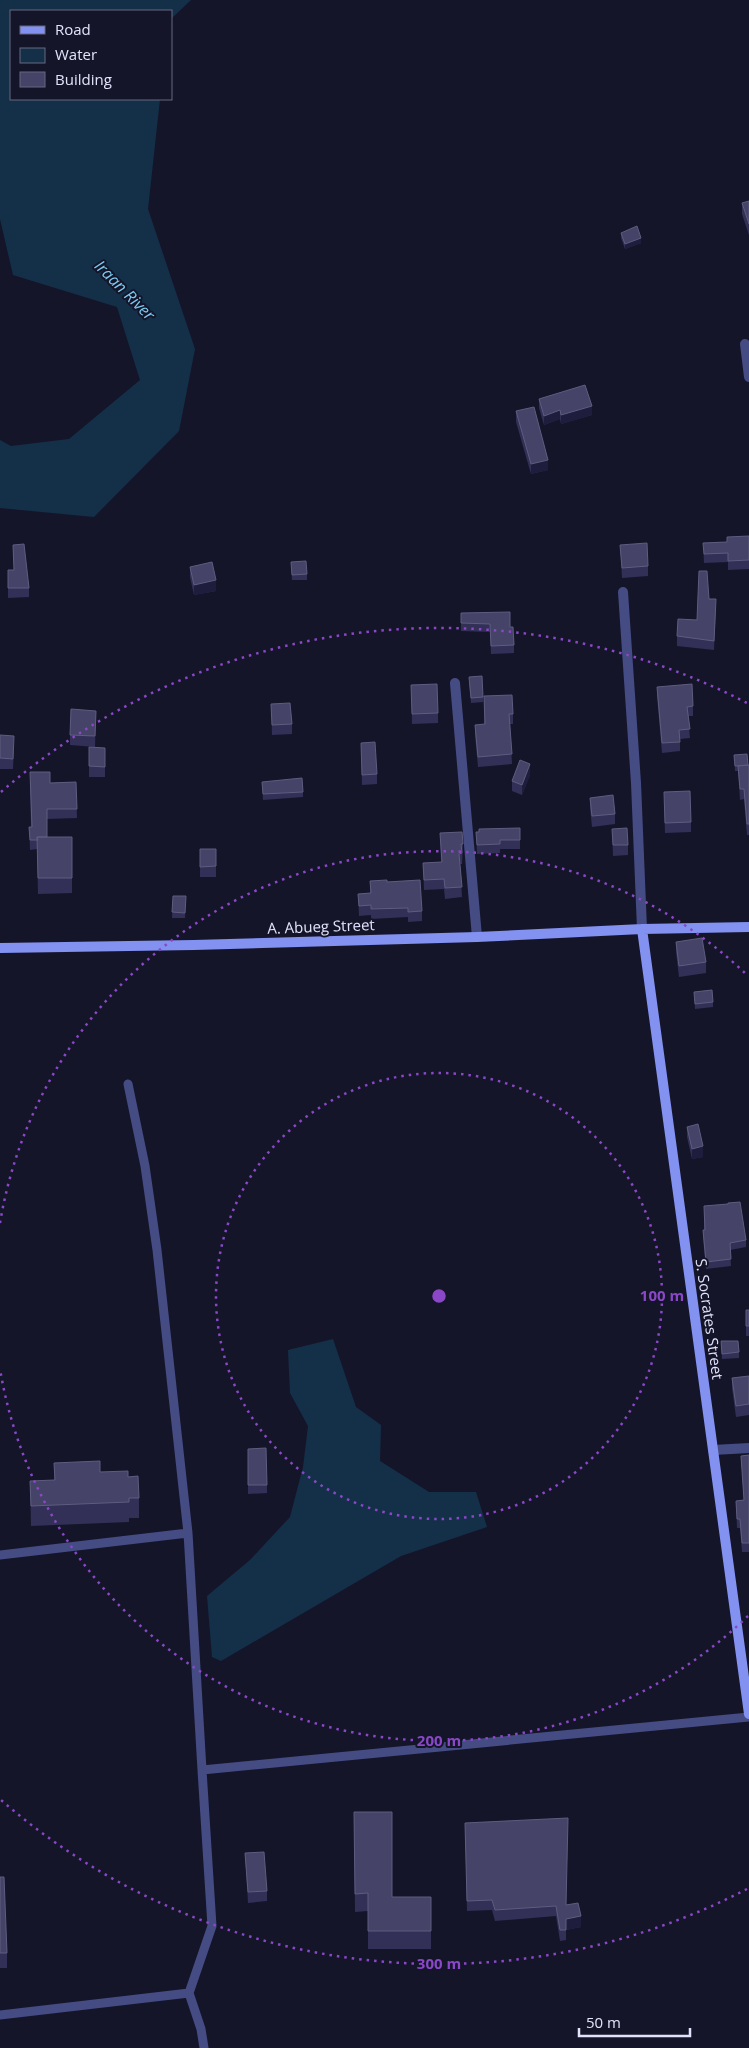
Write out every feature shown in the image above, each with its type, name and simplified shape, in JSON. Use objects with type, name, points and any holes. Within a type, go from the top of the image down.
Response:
[{"type":"street","points":[[745,344],[749,377]]},
{"type":"street","points":[[623,592],[636,783],[642,929]]},
{"type":"street","points":[[455,684],[477,937]]},
{"type":"street","name":"A. Abueg Street","points":[[0,948],[477,937],[642,929],[749,927]]},
{"type":"street","name":"S. Socrates Street","points":[[642,929],[749,1716]]},
{"type":"street","points":[[713,1450],[749,1448]]},
{"type":"lane","points":[[128,1084],[145,1166],[157,1250],[188,1533],[212,1926],[189,1993],[201,2029],[204,2048]]},
{"type":"lane","points":[[0,1555],[188,1533]]},
{"type":"lane","points":[[202,1770],[749,1716]]},
{"type":"lane","points":[[0,2015],[189,1993]]},
{"type":"water","name":"Iraan River","points":[[0,0],[191,0],[172,18],[172,10],[10,10],[10,100],[160,100],[148,209],[195,349],[179,431],[94,517],[0,508],[0,440],[11,446],[69,439],[140,380],[117,307],[13,275],[0,219]]},
{"type":"water","points":[[333,1339],[356,1407],[381,1425],[380,1461],[429,1492],[476,1492],[487,1527],[401,1556],[221,1661],[212,1657],[207,1596],[250,1560],[290,1517],[303,1467],[308,1426],[290,1393],[288,1350]]},
{"type":"building","points":[[749,201],[749,224],[742,203]]},
{"type":"building","points":[[637,226],[641,238],[625,244],[621,233]]},
{"type":"building","points":[[585,385],[592,406],[561,415],[560,410],[544,416],[539,399]]},
{"type":"building","points":[[534,407],[548,460],[531,464],[516,411]]},
{"type":"building","points":[[749,536],[749,560],[728,561],[728,553],[704,554],[703,543],[727,542],[727,537]]},
{"type":"building","points":[[647,543],[648,566],[622,568],[620,545]]},
{"type":"building","points":[[24,544],[29,588],[8,588],[8,570],[14,570],[13,545]]},
{"type":"building","points":[[306,561],[307,574],[292,575],[291,562]]},
{"type":"building","points":[[212,562],[216,580],[194,585],[190,567]]},
{"type":"building","points":[[699,571],[707,571],[709,599],[716,599],[714,641],[677,636],[678,619],[697,620]]},
{"type":"building","points":[[510,612],[510,627],[513,627],[514,645],[491,646],[490,624],[461,623],[461,613]]},
{"type":"building","points":[[482,676],[483,697],[471,698],[469,677]]},
{"type":"building","points":[[437,684],[438,713],[412,714],[411,685]]},
{"type":"building","points":[[692,684],[693,706],[687,707],[690,729],[679,730],[680,742],[662,743],[657,687]]},
{"type":"building","points":[[512,695],[513,714],[509,714],[512,754],[478,757],[475,725],[485,724],[484,696]]},
{"type":"building","points":[[290,703],[292,724],[272,725],[271,704]]},
{"type":"building","points":[[71,709],[96,711],[95,736],[70,735]]},
{"type":"building","points":[[0,735],[14,736],[13,759],[0,758]]},
{"type":"building","points":[[375,742],[377,774],[362,775],[361,743]]},
{"type":"building","points":[[89,747],[105,748],[105,767],[89,766]]},
{"type":"building","points":[[747,754],[748,765],[735,766],[734,755]]},
{"type":"building","points":[[520,760],[530,764],[522,785],[512,781]]},
{"type":"building","points":[[749,765],[749,824],[747,824],[744,789],[740,789],[738,766]]},
{"type":"building","points":[[30,772],[50,772],[50,783],[76,782],[77,809],[47,809],[47,837],[37,837],[38,840],[30,840],[29,827],[32,827]]},
{"type":"building","points":[[302,778],[303,792],[263,794],[262,782]]},
{"type":"building","points":[[690,791],[691,822],[665,823],[664,792]]},
{"type":"building","points":[[613,795],[615,814],[592,816],[590,798]]},
{"type":"building","points":[[520,828],[520,840],[500,840],[500,844],[477,845],[476,832],[479,832],[479,829]]},
{"type":"building","points":[[627,828],[628,845],[613,845],[612,829]]},
{"type":"building","points":[[462,832],[462,853],[459,854],[462,887],[445,888],[444,879],[424,880],[423,863],[442,862],[440,833]]},
{"type":"building","points":[[37,837],[72,837],[72,878],[38,878]]},
{"type":"building","points":[[200,849],[216,849],[216,866],[200,867]]},
{"type":"building","points":[[387,880],[387,882],[420,880],[422,911],[408,912],[408,908],[371,909],[371,905],[359,906],[358,894],[371,893],[370,881]]},
{"type":"building","points":[[173,896],[186,896],[185,913],[172,912]]},
{"type":"building","points":[[702,938],[706,962],[679,966],[676,942]]},
{"type":"building","points":[[712,990],[713,1002],[695,1004],[694,992]]},
{"type":"building","points":[[698,1124],[703,1146],[692,1149],[687,1127]]},
{"type":"building","points":[[740,1202],[746,1240],[730,1243],[731,1259],[706,1262],[703,1230],[705,1230],[704,1206]]},
{"type":"building","points":[[746,1310],[749,1310],[749,1326],[746,1326]]},
{"type":"building","points":[[721,1341],[738,1341],[739,1352],[722,1354]]},
{"type":"building","points":[[749,1376],[749,1404],[736,1406],[732,1378]]},
{"type":"building","points":[[266,1448],[267,1485],[248,1485],[248,1449]]},
{"type":"building","points":[[749,1455],[749,1543],[742,1543],[740,1519],[737,1519],[736,1501],[744,1500],[741,1456]]},
{"type":"building","points":[[100,1461],[100,1472],[128,1471],[128,1477],[138,1476],[139,1498],[129,1498],[129,1502],[31,1506],[30,1481],[55,1480],[54,1463]]},
{"type":"building","points":[[354,1812],[392,1812],[392,1897],[431,1897],[431,1931],[368,1931],[368,1893],[355,1894]]},
{"type":"building","points":[[568,1818],[566,1905],[578,1903],[581,1916],[566,1919],[566,1930],[560,1930],[556,1906],[495,1910],[492,1900],[467,1901],[465,1823]]},
{"type":"building","points":[[264,1852],[267,1891],[248,1892],[245,1853]]},
{"type":"building","points":[[0,1877],[4,1877],[7,1953],[0,1953]]}]
